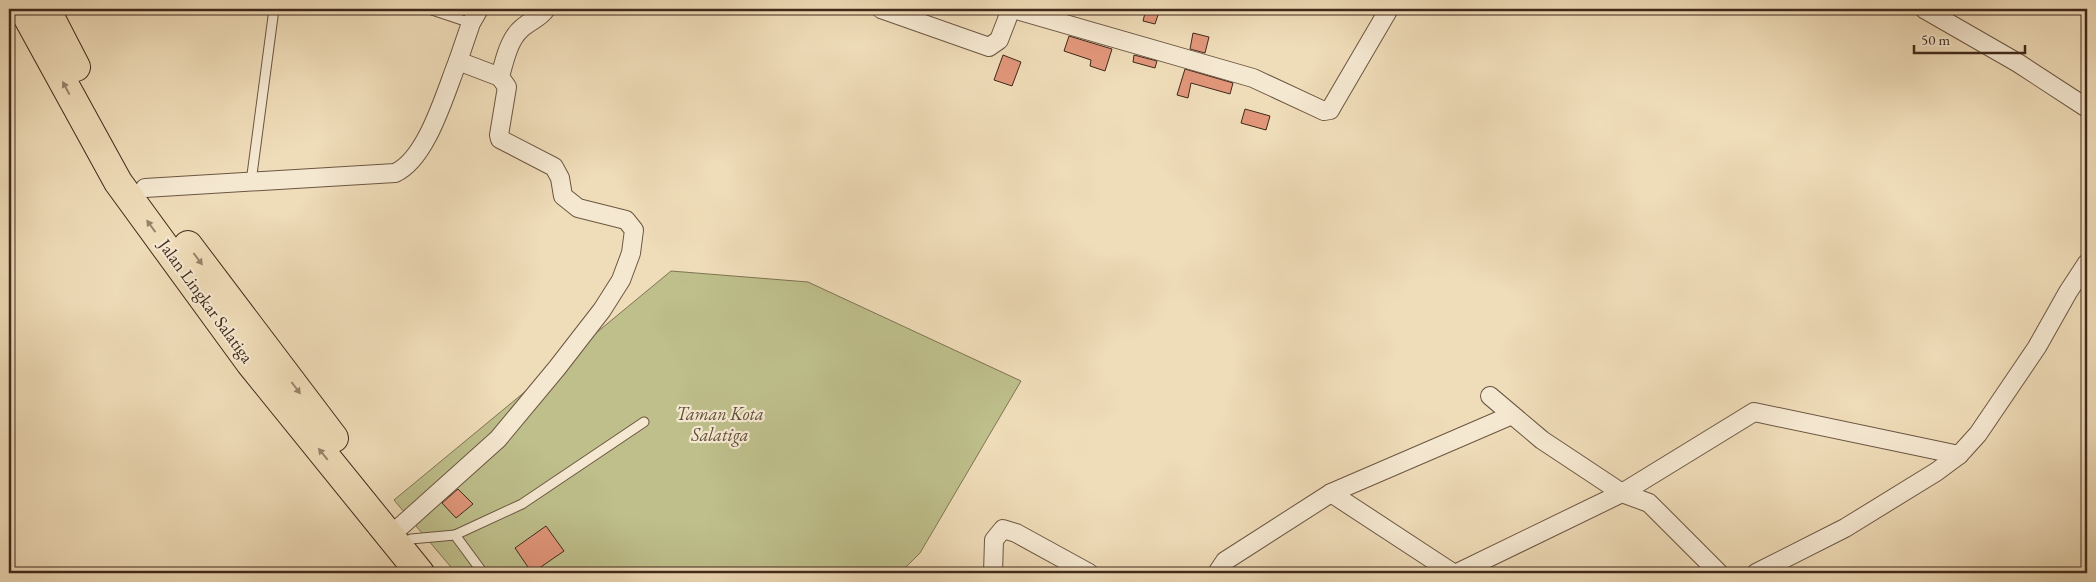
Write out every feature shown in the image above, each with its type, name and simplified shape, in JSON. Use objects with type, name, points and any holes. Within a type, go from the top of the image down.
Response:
[{"type":"highway","name":"Jalan Lingkar Salatiga","points":[[23,9],[118,182],[250,363],[404,538],[441,573]]},
{"type":"highway","name":"Jalan Lingkar Salatiga","points":[[46,9],[101,117],[127,163],[404,538],[420,573]]},
{"type":"street","points":[[500,77],[504,61],[516,34],[520,29],[533,22],[546,9]]},
{"type":"street","points":[[881,9],[989,47],[999,40],[1012,9],[1253,78],[1324,111],[1330,110],[1389,9]]},
{"type":"street","points":[[1924,9],[2018,63],[2087,108]]},
{"type":"street","points":[[145,188],[388,174],[404,169],[424,143],[475,16]]},
{"type":"street","points":[[404,538],[498,439],[557,368],[602,310],[621,280],[634,243],[634,230],[626,220],[578,208],[563,196],[560,178],[554,167],[500,139],[498,135],[507,87],[500,77],[458,61]]},
{"type":"street","points":[[1756,573],[1845,528],[1936,472],[1958,455],[1978,434],[2038,347],[2068,292],[2087,263]]},
{"type":"street","points":[[1490,396],[1542,440],[1622,493],[1649,503],[1719,573]]},
{"type":"street","points":[[1457,573],[1622,493],[1754,412],[1958,455]]},
{"type":"street","points":[[1217,573],[1226,561],[1331,493],[1512,415]]},
{"type":"street","points":[[1331,493],[1453,573]]},
{"type":"street","points":[[993,573],[994,540],[1003,529],[1016,533],[1089,573]]},
{"type":"lane","points":[[250,182],[274,9]]},
{"type":"lane","points":[[429,9],[475,16]]},
{"type":"lane","points":[[404,538],[455,535],[522,504],[644,422]]},
{"type":"lane","points":[[455,535],[483,573]]},
{"type":"green space","name":"Taman Kota Salatiga","points":[[671,271],[808,282],[1021,381],[920,553],[900,573],[456,573],[394,500]]},
{"type":"building","points":[[1146,9],[1160,9],[1155,24],[1143,21]]},
{"type":"building","points":[[1193,33],[1209,37],[1205,53],[1190,49]]},
{"type":"building","points":[[1069,36],[1112,49],[1105,71],[1090,66],[1091,60],[1064,51]]},
{"type":"building","points":[[1003,55],[1021,62],[1012,86],[994,80]]},
{"type":"building","points":[[1134,55],[1157,61],[1155,68],[1133,62]]},
{"type":"building","points":[[1185,69],[1233,83],[1230,94],[1191,83],[1188,98],[1177,95]]},
{"type":"building","points":[[1245,109],[1270,116],[1266,130],[1241,123]]},
{"type":"building","points":[[458,489],[473,504],[456,518],[442,503]]},
{"type":"building","points":[[546,526],[564,551],[532,573],[515,548]]}]
